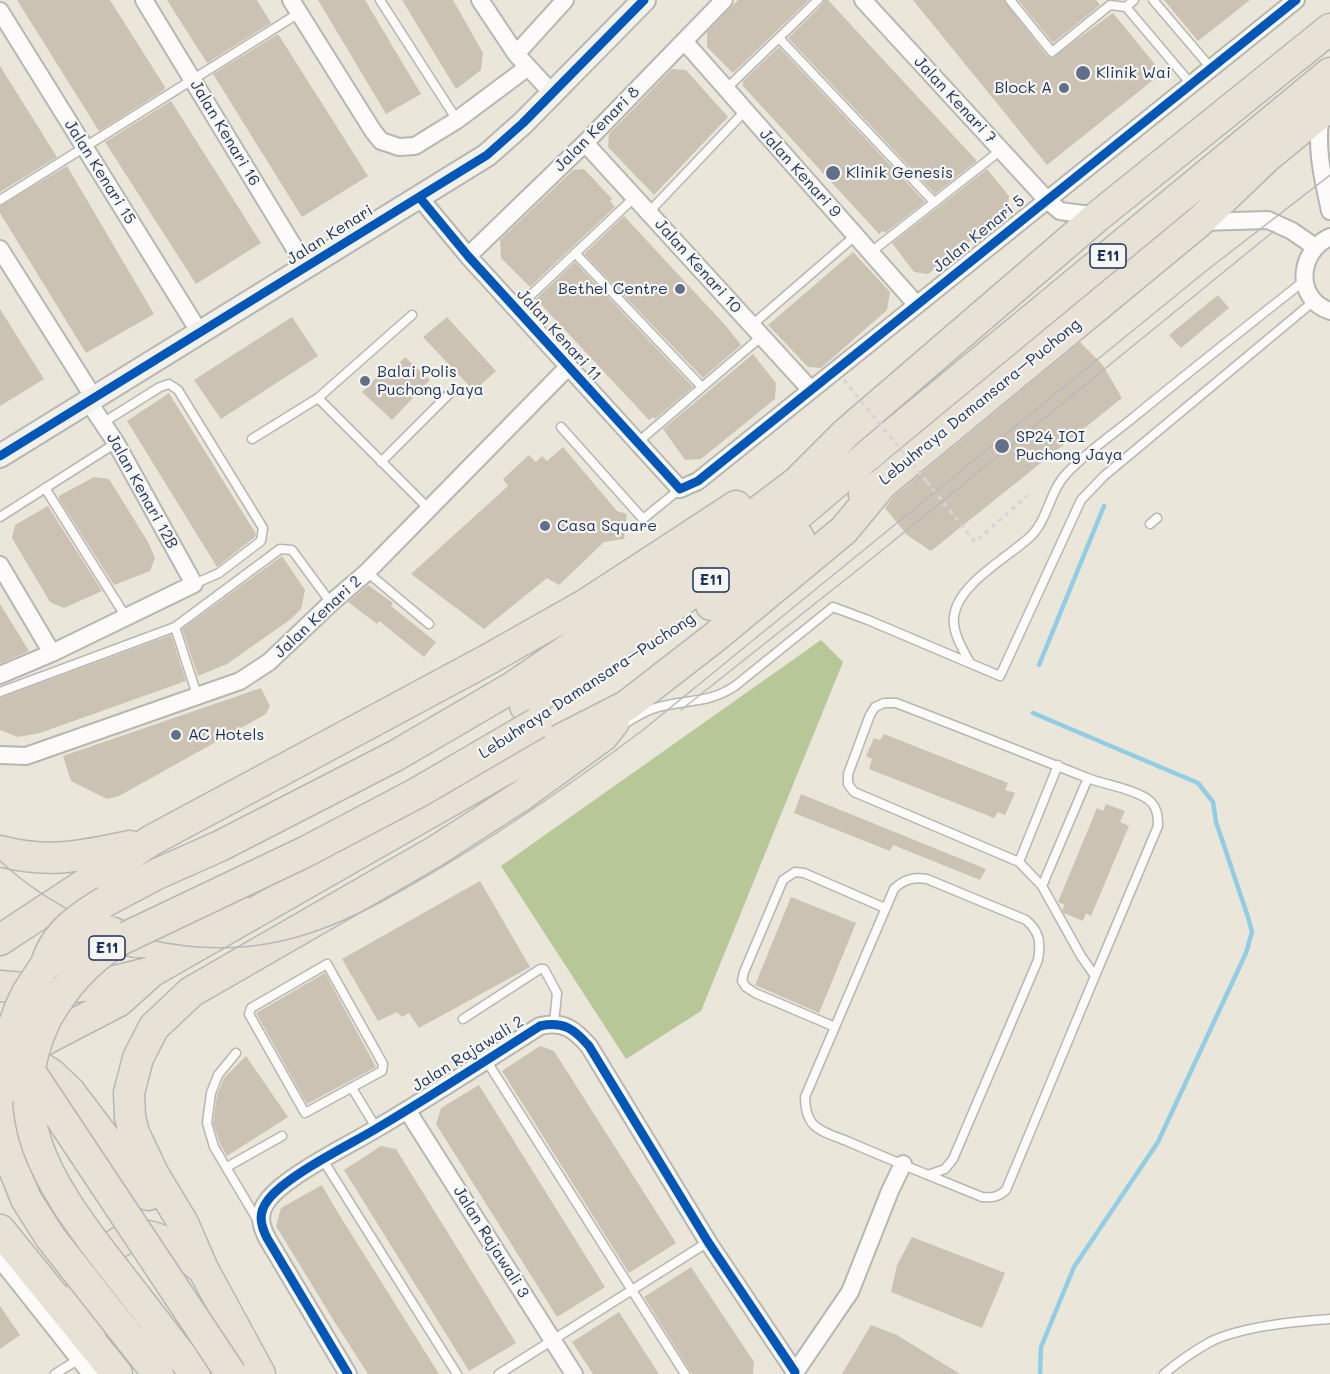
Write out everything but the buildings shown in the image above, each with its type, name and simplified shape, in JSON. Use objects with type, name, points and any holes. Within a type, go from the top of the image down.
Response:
[{"type":"highway","points":[[46,964],[50,952],[62,934],[89,912],[157,874],[220,846],[395,756],[513,687],[692,565],[727,535],[796,483],[846,433],[1098,216],[1330,29]]},
{"type":"highway","name":"Lebuhraya Damansara–Puchong","points":[[189,1366],[77,1220],[48,1176],[33,1145],[28,1126],[25,1091],[30,1053],[40,1030],[69,982],[100,953],[118,941],[305,852],[417,793],[531,714],[792,520],[1330,73]]},
{"type":"highway","name":"Lebuhraya Damansara–Puchong","points":[[0,1093],[6,1047],[18,1010],[46,964],[167,897],[531,714],[762,568],[820,522],[882,484],[1199,222],[1268,157],[1325,108]]},
{"type":"highway","points":[[0,940],[152,840],[476,666],[586,604],[846,433]]},
{"type":"highway","points":[[692,565],[724,551],[886,440]]},
{"type":"highway","points":[[5,1057],[119,1001],[152,972],[522,759],[626,706],[715,637],[844,530],[882,484]]},
{"type":"highway","points":[[260,1374],[203,1269],[183,1223],[141,1150],[130,1117],[129,1093],[138,1058],[154,1027],[190,992],[434,852],[521,796],[603,736],[626,706]]},
{"type":"highway","points":[[0,851],[37,859],[81,857],[152,840]]},
{"type":"highway","points":[[97,875],[91,887],[90,897],[97,915],[115,934],[135,943],[155,941],[209,916],[261,910]]},
{"type":"highway","points":[[0,976],[17,943],[36,915]]},
{"type":"highway","points":[[0,986],[58,990],[106,983],[152,972]]},
{"type":"highway","points":[[0,1026],[231,1374]]},
{"type":"highway","points":[[5,1057],[32,1062],[51,1074],[70,1092],[203,1269]]},
{"type":"highway","points":[[0,1108],[10,1159],[26,1198],[50,1237]]},
{"type":"highway","points":[[0,1184],[50,1237],[158,1374]]},
{"type":"highway","points":[[85,1350],[79,1305],[83,1284],[98,1261],[120,1242],[131,1236],[147,1235],[173,1247],[203,1269]]},
{"type":"highway","points":[[1,1237],[44,1300],[85,1350],[117,1374]]},
{"type":"street","name":"Jalan Kenari 16","points":[[144,0],[306,267]]},
{"type":"street","points":[[480,0],[516,54],[553,94]]},
{"type":"street","points":[[516,54],[565,0]]},
{"type":"street","name":"Jalan Kenari","points":[[0,456],[487,155],[524,123],[644,0]]},
{"type":"street","name":"Jalan Kenari 8","points":[[468,256],[585,143],[724,0]]},
{"type":"street","name":"Jalan Kenari 7","points":[[863,0],[1047,200]]},
{"type":"street","name":"Jalan Kenari 5","points":[[680,489],[698,481],[1296,0]]},
{"type":"street","points":[[295,6],[381,141],[399,147],[415,146],[458,120],[528,67]]},
{"type":"street","name":"Jalan Kenari 15","points":[[0,11],[200,333]]},
{"type":"street","name":"Jalan Kenari 9","points":[[684,41],[916,304]]},
{"type":"street","points":[[1325,108],[1318,137],[1319,156],[1330,211]]},
{"type":"street","name":"Jalan Kenari 10","points":[[585,143],[810,389]]},
{"type":"street","name":"Jalan Kenari 11","points":[[420,198],[468,256],[680,489]]},
{"type":"street","points":[[1047,200],[1060,211],[1098,216]]},
{"type":"street","points":[[1199,222],[1268,220],[1292,231],[1315,247]]},
{"type":"street","points":[[1330,237],[1315,247],[1306,263],[1304,281],[1314,301],[1324,310],[1330,311]]},
{"type":"street","name":"Jalan Kenari 12B","points":[[0,249],[91,399],[194,584]]},
{"type":"street","name":"Jalan Kenari 2","points":[[0,755],[26,756],[240,681],[269,662],[367,572],[568,367]]},
{"type":"street","points":[[0,566],[52,653]]},
{"type":"street","points":[[0,675],[52,653],[194,584]]},
{"type":"street","points":[[554,1023],[579,1034],[589,1046],[708,1242],[795,1373],[850,1292],[903,1164]]},
{"type":"street","name":"Jalan Rajawali 2","points":[[260,1224],[263,1207],[283,1186],[540,1026],[554,1023]]},
{"type":"street","name":"Jalan Rajawali 3","points":[[407,1110],[574,1374]]},
{"type":"street","points":[[260,1224],[348,1374]]},
{"type":"street","points":[[85,1350],[91,1374]]},
{"type":"lane","points":[[380,0],[458,120]]},
{"type":"lane","points":[[726,89],[818,0]]},
{"type":"lane","points":[[1010,0],[1052,52],[1110,5],[1126,7],[1191,84]]},
{"type":"lane","points":[[1126,7],[1134,0]]},
{"type":"lane","points":[[1153,0],[1211,68]]},
{"type":"lane","points":[[0,200],[193,79],[295,6]]},
{"type":"lane","points":[[779,38],[934,202]]},
{"type":"lane","points":[[649,212],[746,111]]},
{"type":"lane","points":[[871,252],[1001,150]]},
{"type":"lane","points":[[516,309],[635,197]]},
{"type":"lane","points":[[638,442],[702,387],[856,236]]},
{"type":"lane","points":[[575,253],[702,387]]},
{"type":"lane","points":[[971,663],[956,630],[953,618],[956,607],[976,580],[1033,533],[1066,473],[1192,369],[1304,281]]},
{"type":"lane","points":[[603,736],[651,709],[708,700],[721,695],[833,607],[1000,676],[1081,500],[1104,476],[1314,301]]},
{"type":"lane","points":[[252,439],[318,398],[412,315]]},
{"type":"lane","points":[[104,422],[159,387],[169,384],[178,390],[263,528],[261,541],[219,573],[194,584]]},
{"type":"lane","points":[[381,462],[450,393]]},
{"type":"lane","points":[[318,398],[429,509]]},
{"type":"lane","points":[[561,427],[643,519],[680,489]]},
{"type":"lane","points":[[0,517],[116,443]]},
{"type":"lane","points":[[45,488],[126,617]]},
{"type":"lane","points":[[0,692],[175,627],[280,549],[292,550],[331,603]]},
{"type":"lane","points":[[367,572],[429,624]]},
{"type":"lane","points":[[175,627],[197,695]]},
{"type":"lane","points":[[928,1175],[945,1169],[953,1159],[1038,960],[1041,946],[1034,926],[1026,920],[927,879],[910,879],[900,883],[894,889],[805,1097],[808,1117],[820,1129],[928,1175],[982,1197],[992,1198],[1006,1190],[1154,836],[1158,826],[1158,815],[1154,805],[1146,798],[1088,778],[896,703],[884,703],[875,707],[848,774],[849,784],[854,792],[1019,862],[1042,886],[1081,956],[1095,976]]},
{"type":"lane","points":[[1019,862],[1058,765]]},
{"type":"lane","points":[[1042,886],[1088,778]]},
{"type":"lane","points":[[835,1027],[755,993],[742,981],[778,889],[789,875],[795,872],[804,873],[885,908]]},
{"type":"lane","points":[[327,964],[383,1064],[382,1071],[352,1088],[305,1113],[249,1014],[252,1008],[327,964]]},
{"type":"lane","points":[[463,1020],[540,969],[544,969],[557,993],[554,1023]]},
{"type":"lane","points":[[236,1053],[218,1074],[211,1093],[207,1123],[214,1147],[260,1224]]},
{"type":"lane","points":[[486,1060],[685,1374]]},
{"type":"lane","points":[[352,1088],[377,1129]]},
{"type":"lane","points":[[227,1167],[282,1136]]},
{"type":"lane","points":[[323,1160],[457,1374]]},
{"type":"lane","points":[[499,1374],[708,1242]]},
{"type":"lane","points":[[1164,1374],[1178,1362],[1212,1341],[1248,1330],[1302,1320],[1330,1319]]},
{"type":"lane","points":[[58,1373],[85,1350]]},
{"type":"path","points":[[844,380],[975,542],[1028,495]]},
{"type":"green space","points":[[821,640],[843,662],[701,1011],[626,1059],[501,866]]},
{"type":"waterway","points":[[1039,665],[1104,506]]},
{"type":"waterway","points":[[1033,713],[1198,783],[1213,802],[1216,822],[1252,932],[1246,953],[1158,1142],[1074,1267],[1041,1347],[1040,1374]]},
{"type":"tram line","points":[[0,861],[33,888],[69,910],[108,927],[149,940],[190,946],[232,947],[275,942],[316,931],[366,910],[414,884],[496,833],[643,730],[1206,271],[1330,175]]},
{"type":"tram line","points":[[681,710],[870,560],[1274,231]]},
{"type":"cycle path","points":[[0,456],[487,155],[523,123],[644,0]]},
{"type":"cycle path","points":[[420,198],[468,256],[680,489],[698,481],[1296,0]]},
{"type":"cycle path","points":[[348,1374],[267,1238],[261,1219],[265,1205],[288,1181],[416,1105],[540,1026],[548,1025],[568,1028],[589,1046],[708,1242],[795,1372]]},
{"type":"place","name":"Klinik Wai","points":[[1083,73]]},
{"type":"place","name":"Block A","points":[[1064,88]]},
{"type":"place","name":"Klinik Genesis","points":[[833,173]]},
{"type":"place","name":"Bethel Centre","points":[[680,289]]},
{"type":"place","name":"Balai Polis Puchong Jaya","points":[[365,381]]},
{"type":"place","name":"SP24 IOI Puchong Jaya","points":[[1002,446]]},
{"type":"place","name":"Casa Square","points":[[545,526]]},
{"type":"place","name":"AC Hotels","points":[[176,735]]}]
